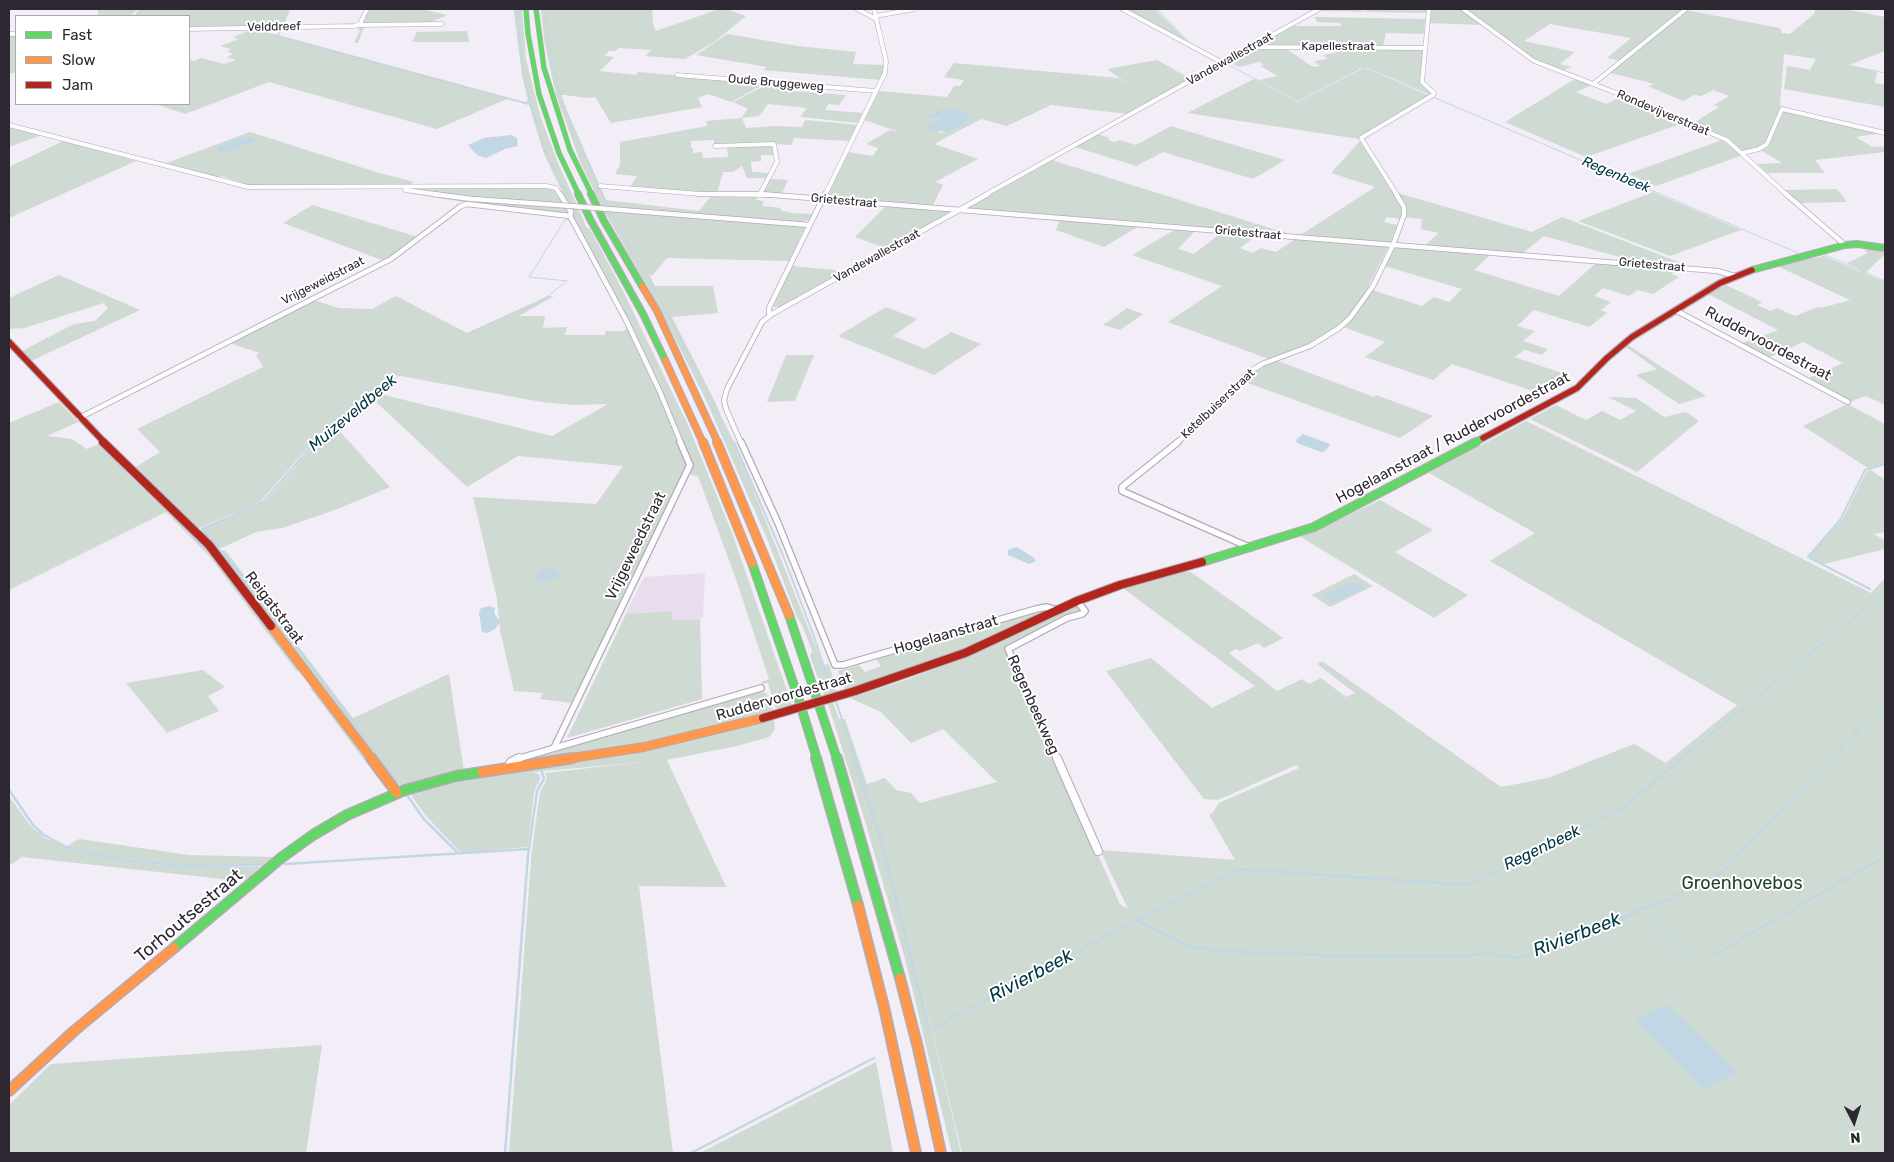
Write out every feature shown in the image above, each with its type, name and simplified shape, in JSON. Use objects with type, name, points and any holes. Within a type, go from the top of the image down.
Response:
[{"type":"main road","points":[[526,9],[528,34],[539,94],[559,153],[574,187],[643,314],[692,416],[759,582],[798,700],[845,854],[884,1007],[916,1153]]},
{"type":"main road","points":[[536,9],[544,68],[555,108],[570,150],[604,221],[657,311],[709,422],[791,620],[846,785],[881,906],[918,1048],[941,1153]]},
{"type":"main road","points":[[1842,245],[1857,244],[1885,248]]},
{"type":"main road","name":"Hogelaanstraat / Ruddervoordestraat","points":[[1056,610],[1120,586],[1251,548],[1314,527],[1370,500],[1565,395],[1587,379],[1623,344],[1720,283],[1766,265],[1842,245]]},
{"type":"main road","points":[[9,342],[79,418]]},
{"type":"main road","name":"Reigatstraat","points":[[79,418],[209,545],[397,793]]},
{"type":"main road","name":"Ruddervoordestraat","points":[[508,767],[644,747],[763,718],[855,691],[965,653],[1056,610]]},
{"type":"main road","name":"Torhoutsestraat","points":[[9,1091],[74,1031],[300,843],[363,807],[405,790],[456,776],[508,767]]},
{"type":"street","points":[[359,25],[367,9]]},
{"type":"street","points":[[857,9],[876,17],[914,9]]},
{"type":"street","points":[[772,314],[769,313],[770,308],[885,73],[886,65],[874,9]]},
{"type":"street","points":[[1122,9],[1223,63]]},
{"type":"street","name":"Vandewallestraat","points":[[836,665],[778,523],[726,409],[724,400],[762,322],[772,314],[1319,9]]},
{"type":"street","name":"Ketelbuiserstraat","points":[[1251,548],[1127,494],[1122,491],[1122,487],[1197,426],[1248,373],[1262,364],[1310,346],[1346,323],[1373,286],[1393,244],[1404,215],[1404,206],[1362,138],[1433,95],[1434,93],[1422,82],[1429,9]]},
{"type":"street","name":"Rondevijverstraat","points":[[1463,9],[1525,56],[1721,138],[1742,153],[1842,245]]},
{"type":"street","points":[[1593,84],[1686,9]]},
{"type":"street","name":"Velddreef","points":[[190,28],[442,24]]},
{"type":"street","name":"Kapellestraat","points":[[1252,47],[1425,48]]},
{"type":"street","name":"Oude Bruggeweg","points":[[677,75],[876,92]]},
{"type":"street","points":[[1742,153],[1759,149],[1767,144],[1782,109],[1885,133]]},
{"type":"street","points":[[9,125],[239,186],[257,188],[553,187],[564,200],[571,212],[570,216]]},
{"type":"street","points":[[716,146],[774,144],[777,162],[760,194]]},
{"type":"street","name":"Grietestraat","points":[[600,186],[701,194],[760,194],[1393,244],[1717,271],[1735,276]]},
{"type":"street","name":"Grietestraat","points":[[385,188],[462,198],[809,225]]},
{"type":"street","name":"Vrijgeweidstraat","points":[[79,418],[390,259],[461,206],[467,204],[570,216]]},
{"type":"street","name":"Vrijgeweedstraat","points":[[554,748],[690,465],[660,392],[626,320],[570,216]]},
{"type":"street","name":"Ruddervoordestraat","points":[[1676,310],[1848,402]]},
{"type":"street","name":"Regenbeekweg","points":[[1077,601],[1084,608],[1085,611],[1082,614],[1067,618],[1008,650],[1098,851]]},
{"type":"street","name":"Hogelaanstraat","points":[[836,665],[843,665],[1036,609],[1047,608],[1056,610]]},
{"type":"street","points":[[508,767],[511,762],[519,758],[761,688]]},
{"type":"shaded area","points":[[705,573],[703,618],[671,620],[672,611],[626,614],[644,577]]},
{"type":"green space","points":[[98,9],[137,9],[132,15],[98,15]]},
{"type":"green space","points":[[139,9],[289,9],[282,27],[190,28],[190,15],[135,15]]},
{"type":"green space","points":[[369,9],[422,9],[447,15],[431,22],[365,25],[358,43],[354,43],[360,30],[357,29],[358,27],[283,28],[280,34],[277,34],[280,29],[256,29],[525,102],[528,100],[522,75],[514,13],[514,9],[522,9],[526,59],[540,115],[558,163],[577,205],[568,204],[544,154],[529,105],[507,99],[437,129],[269,82],[185,114],[159,105],[190,105],[190,59],[194,61],[201,58],[224,64],[236,60],[227,57],[233,54],[227,51],[231,49],[220,46],[238,39],[233,37],[254,29],[362,25]]},
{"type":"green space","points":[[541,9],[652,9],[653,24],[656,31],[719,9],[726,9],[746,16],[714,42],[685,59],[645,56],[651,50],[619,48],[615,51],[609,51],[604,56],[614,57],[600,71],[635,75],[638,72],[766,83],[731,102],[708,94],[698,98],[702,107],[611,123],[595,97],[586,98],[561,95],[562,99],[606,200],[699,211],[712,195],[758,195],[756,200],[764,201],[762,206],[781,208],[780,210],[791,213],[812,214],[809,220],[800,222],[602,207],[581,164],[556,95],[544,40]]},
{"type":"green space","points":[[1123,9],[1155,9],[1190,44]]},
{"type":"green space","points":[[1322,9],[1355,9],[1365,11],[1370,9],[1426,9],[1426,13],[1318,11]]},
{"type":"green space","points":[[1430,9],[1461,9],[1482,25],[1428,23]]},
{"type":"green space","points":[[1465,9],[1684,9],[1620,61],[1607,58],[1631,38],[1550,24],[1524,41],[1575,52],[1560,64],[1572,67],[1561,71],[1541,64]]},
{"type":"green space","points":[[1815,9],[1845,9],[1885,17],[1885,51],[1849,65],[1877,72],[1875,83],[1885,85],[1885,107],[1784,89],[1787,66],[1810,70],[1816,59],[1784,54],[1780,105],[1785,110],[1883,133],[1856,137],[1872,147],[1885,146],[1885,152],[1815,160],[1825,173],[1767,173],[1757,164],[1782,163],[1762,151],[1745,154],[1734,145],[1692,124],[1719,107],[1714,105],[1729,96],[1713,90],[1701,96],[1694,95],[1683,101],[1648,86],[1655,84],[1610,73],[1685,10],[1780,28],[1782,33],[1790,34],[1815,13]]},
{"type":"green space","points":[[1315,17],[1425,19],[1424,34],[1386,33],[1383,47],[1339,49],[1424,49],[1421,84],[1432,94],[1430,95],[1368,68],[1362,68],[1298,101],[1259,80],[1278,76],[1260,66],[1264,65],[1259,62],[1240,67],[1227,62],[1251,48],[1285,48],[1313,67],[1320,66],[1314,61],[1328,59],[1323,55],[1336,53],[1331,47],[1255,46],[1292,26],[1342,26],[1340,23],[1317,22]]},
{"type":"green space","points":[[467,31],[469,42],[412,42],[417,32]]},
{"type":"green space","points":[[727,34],[798,46],[856,52],[853,64],[884,65],[884,69],[880,80],[763,70],[767,67],[696,55]]},
{"type":"green space","points":[[9,35],[15,35],[15,72],[9,74]]},
{"type":"green space","points":[[1157,60],[1191,79],[1128,114],[1051,105],[1007,126],[981,119],[934,144],[978,159],[935,182],[943,185],[932,207],[828,197],[826,195],[847,152],[873,156],[878,148],[866,144],[890,130],[900,132],[864,120],[878,91],[947,97],[954,86],[960,86],[964,80],[944,77],[954,63],[1118,78],[1129,85],[1107,69]],"holes":[[[928,116],[972,119],[954,130],[940,133],[930,123],[940,119]]]},
{"type":"green space","points":[[1364,68],[1428,96],[1359,139],[1187,113],[1254,79],[1298,103]]},
{"type":"green space","points":[[1575,79],[1592,85],[1576,92],[1606,104],[1622,96],[1683,123],[1586,157],[1505,122]]},
{"type":"green space","points":[[768,84],[794,85],[794,91],[846,95],[839,105],[828,104],[825,110],[863,113],[858,123],[800,117],[807,108],[768,104],[759,116],[742,118],[746,128],[802,127],[805,120],[858,125],[849,141],[794,138],[792,145],[775,144],[778,155],[761,155],[761,161],[751,162],[752,172],[770,173],[768,178],[747,178],[742,166],[733,172],[723,172],[717,194],[630,187],[637,176],[615,174],[620,165],[620,142],[707,126],[706,121],[741,118],[748,109],[733,102]],"holes":[[[714,140],[714,146],[727,146],[728,157],[703,158],[702,152],[693,153],[691,141]]]},
{"type":"green space","points":[[9,126],[42,135],[9,147]]},
{"type":"green space","points":[[1171,126],[1285,160],[1253,179],[1163,152],[1136,166],[1075,147],[1098,134],[1110,138],[1108,140],[1115,142],[1119,140],[1136,145]]},
{"type":"green space","points":[[250,132],[376,172],[414,182],[409,186],[253,186],[221,176],[218,178],[164,164]]},
{"type":"green space","points":[[1722,140],[1743,155],[1656,186],[1628,174]]},
{"type":"green space","points":[[63,141],[136,161],[9,218],[9,167]]},
{"type":"green space","points":[[1360,141],[1401,205],[1400,219],[1387,217],[1384,222],[1397,225],[1391,240],[1389,243],[1299,236],[1375,187],[1331,173]]},
{"type":"green space","points":[[1052,160],[1170,197],[1289,234],[967,208]]},
{"type":"green space","points":[[770,179],[788,180],[781,195],[763,192]]},
{"type":"green space","points":[[545,187],[554,189],[564,204],[484,198],[419,190],[423,188]]},
{"type":"green space","points":[[1837,189],[1847,202],[1800,203],[1785,190]]},
{"type":"green space","points":[[1653,192],[1741,230],[1670,256],[1578,221]]},
{"type":"green space","points":[[405,193],[566,208],[568,213],[485,205]]},
{"type":"green space","points":[[1398,193],[1532,232],[1562,217],[1694,268],[1641,263],[1544,236],[1523,253],[1424,246],[1439,233],[1421,229],[1422,219],[1405,217],[1405,206]]},
{"type":"green space","points":[[312,205],[418,237],[384,261],[283,223]]},
{"type":"green space","points":[[887,205],[955,211],[888,249],[855,237]]},
{"type":"green space","points":[[572,208],[579,209],[586,227],[590,229],[622,289],[688,425],[732,533],[792,705],[776,709],[768,683],[762,684],[761,682],[769,679],[737,582],[698,476],[690,475],[693,464],[668,406],[633,330],[572,215],[574,214]]},
{"type":"green space","points":[[604,211],[805,227],[789,261],[667,258],[650,276],[655,286],[713,286],[718,313],[672,317],[714,400],[747,474],[823,665],[829,664],[837,692],[824,695],[810,656],[812,651],[802,625],[797,617],[768,541],[706,400],[661,311]]},
{"type":"green space","points":[[1060,219],[1141,225],[1104,247],[1056,230]]},
{"type":"green space","points":[[1176,229],[1196,230],[1178,249],[1194,254],[1222,232],[1257,235],[1240,248],[1252,253],[1261,248],[1276,252],[1297,238],[1388,245],[1388,247],[1362,299],[1339,326],[1311,345],[1269,359],[1168,322],[1222,286],[1132,255]]},
{"type":"green space","points":[[1396,246],[1491,254],[1474,270],[1559,296],[1597,262],[1677,269],[1672,274],[1679,277],[1653,294],[1638,290],[1629,296],[1603,288],[1594,296],[1611,302],[1601,310],[1607,313],[1589,327],[1534,310],[1517,326],[1535,331],[1523,341],[1548,349],[1542,355],[1525,350],[1514,357],[1565,374],[1542,394],[1452,364],[1433,380],[1365,357],[1385,342],[1343,327],[1372,290],[1422,306],[1434,297],[1449,302],[1462,289],[1384,266]]},
{"type":"green space","points":[[1873,247],[1885,250],[1885,254],[1865,273],[1847,263],[1868,253],[1864,251]]},
{"type":"green space","points":[[1824,256],[1885,282],[1885,405],[1866,396],[1849,402],[1806,379],[1843,363],[1803,342],[1768,358],[1740,344],[1778,330],[1708,294],[1726,285],[1762,302],[1757,305],[1770,311],[1777,308],[1795,316],[1818,307],[1821,308],[1850,300],[1777,266],[1810,257]]},
{"type":"green space","points":[[792,266],[846,271],[781,307],[773,307]]},
{"type":"green space","points":[[59,275],[140,310],[31,361],[22,351],[74,324],[95,321],[108,308],[104,303],[24,328],[9,329],[9,298]]},
{"type":"green space","points":[[396,296],[467,333],[548,296],[554,296],[519,316],[545,316],[543,328],[567,327],[565,335],[605,335],[605,331],[624,331],[627,328],[657,389],[687,469],[571,703],[540,699],[543,693],[514,691],[500,630],[497,599],[473,497],[596,504],[623,466],[518,456],[467,487],[374,400],[380,394],[552,436],[608,404],[574,405],[542,402],[395,375],[362,407],[343,417],[318,436],[260,502],[197,529],[136,467],[160,452],[137,429],[263,367],[256,355],[260,353],[229,343],[313,300],[339,308],[372,309]]},
{"type":"green space","points":[[886,307],[917,319],[893,336],[925,349],[951,332],[981,344],[934,375],[838,336]]},
{"type":"green space","points":[[1127,308],[1143,314],[1120,330],[1103,325]]},
{"type":"green space","points":[[1628,345],[1706,396],[1679,404],[1636,375],[1657,369],[1626,347]]},
{"type":"green space","points":[[786,355],[814,355],[795,401],[767,402]]},
{"type":"green space","points":[[1275,360],[1374,397],[1376,395],[1433,416],[1400,438],[1242,381],[1258,368]]},
{"type":"green space","points":[[1608,397],[1636,398],[1664,417],[1686,412],[1699,421],[1637,472],[1530,419],[1556,405],[1586,420],[1602,411],[1620,420],[1636,411]]},
{"type":"green space","points":[[59,402],[78,422],[47,436],[72,439],[87,449],[99,444],[209,550],[299,669],[297,672],[210,557],[166,512],[9,590],[9,423]]},
{"type":"green space","points":[[1847,404],[1885,424],[1885,463],[1868,468],[1803,426]]},
{"type":"green space","name":"Groenhovebos","points":[[1526,421],[1871,593],[1885,578],[1885,1153],[962,1153],[917,967],[961,1153],[952,1153],[905,959],[865,821],[828,704],[833,703],[839,719],[845,719],[867,784],[885,778],[896,790],[911,793],[920,803],[997,782],[943,729],[911,743],[881,712],[850,698],[962,659],[1078,606],[1080,610],[1078,613],[1006,650],[1120,904],[1128,909],[1100,850],[1235,860],[1209,815],[1219,803],[1299,768],[1296,765],[1218,800],[1204,799],[1106,671],[1151,658],[1212,708],[1255,686],[1124,589],[1181,572],[1191,572],[1283,638],[1264,648],[1258,643],[1240,651],[1236,649],[1229,653],[1277,691],[1302,679],[1309,684],[1321,678],[1346,697],[1355,693],[1317,664],[1322,661],[1501,787],[1548,778],[1634,744],[1666,763],[1737,705],[1490,561],[1535,533],[1429,473]]},
{"type":"green space","points":[[335,426],[390,487],[335,510],[282,528],[256,532],[216,549],[199,531],[265,502],[316,443]]},
{"type":"green space","points":[[1871,470],[1885,480],[1885,532],[1873,534],[1885,540],[1885,549],[1824,564],[1807,556],[1842,520],[1866,472]]},
{"type":"green space","points":[[1380,500],[1433,530],[1395,552],[1468,595],[1434,618],[1301,537]]},
{"type":"green space","points":[[225,550],[353,718],[449,674],[464,771],[404,786],[396,784],[219,552]]},
{"type":"green space","points":[[1354,574],[1373,586],[1330,607],[1312,595]]},
{"type":"green space","points":[[672,611],[672,620],[700,619],[702,699],[567,738],[626,614]]},
{"type":"green space","points":[[1037,613],[1038,616],[989,640],[910,670],[845,689],[838,671],[859,665],[865,672],[881,666],[876,659]]},
{"type":"green space","points":[[203,670],[225,687],[208,696],[219,711],[167,733],[126,683]]},
{"type":"green space","points":[[312,687],[388,789],[386,789],[310,688]]},
{"type":"green space","points":[[760,692],[766,693],[773,710],[695,732],[651,741],[529,760],[609,735]]},
{"type":"green space","points":[[774,719],[775,730],[769,737],[737,746],[667,760],[726,887],[639,886],[673,1153],[509,1153],[532,849],[540,792],[547,779],[545,773],[643,762],[533,772],[540,775],[540,779],[534,792],[528,847],[461,853],[427,817],[410,794],[467,778],[634,753]]},
{"type":"green space","points":[[9,796],[30,825],[45,838],[77,852],[133,862],[182,867],[260,867],[247,879],[244,878],[240,881],[22,857],[9,866]]},
{"type":"green space","points":[[79,839],[189,855],[274,857],[265,864],[185,865],[111,857],[67,846]]},
{"type":"green space","points":[[322,1045],[306,1153],[9,1153],[9,1105],[51,1064]]},
{"type":"green space","points":[[876,1062],[893,1153],[700,1153]]},
{"type":"water","points":[[943,109],[963,111],[972,119],[954,130],[946,132],[928,130],[930,123],[940,119],[927,116]]},
{"type":"water","points":[[511,135],[517,138],[518,146],[505,149],[486,158],[477,155],[468,145],[484,138]]},
{"type":"water","points":[[251,137],[256,140],[230,151],[219,152],[217,150],[218,147]]},
{"type":"water","points":[[1303,434],[1330,445],[1325,451],[1321,452],[1297,443],[1296,440]]},
{"type":"water","points":[[1017,547],[1036,561],[1029,564],[1008,555],[1008,550]]},
{"type":"water","points":[[548,568],[559,571],[558,577],[549,581],[536,581],[541,570]]},
{"type":"water","points":[[1351,582],[1361,585],[1363,588],[1335,602],[1324,597],[1325,594]]},
{"type":"water","points":[[490,606],[495,608],[494,613],[500,622],[496,628],[488,633],[482,632],[479,613],[481,608]]},
{"type":"water","points":[[1667,1004],[1737,1073],[1704,1089],[1635,1020]]},
{"type":"waterway","points":[[290,9],[278,36],[531,105]]},
{"type":"waterway","name":"Muizeveldbeek","points":[[517,9],[524,77],[531,105]]},
{"type":"waterway","points":[[544,9],[548,41],[557,84],[573,130],[616,223],[654,287],[734,443]]},
{"type":"waterway","name":"Regenbeek","points":[[1157,9],[1190,43],[1205,51]]},
{"type":"waterway","points":[[1343,27],[1350,46]]},
{"type":"waterway","name":"Regenbeek","points":[[1225,63],[1298,102],[1365,68],[1429,96]]},
{"type":"waterway","points":[[1852,66],[1885,73]]},
{"type":"waterway","name":"Regenbeek","points":[[1433,97],[1798,253]]},
{"type":"waterway","name":"Muizeveldbeek","points":[[531,105],[544,149],[577,215]]},
{"type":"waterway","name":"Muizeveldbeek","points":[[314,443],[319,437],[360,409],[414,362],[467,334],[542,301],[567,281],[529,277],[565,220],[570,219]]},
{"type":"waterway","name":"Regenbeek","points":[[1811,257],[1823,254],[1885,281]]},
{"type":"waterway","name":"Muizeveldbeek","points":[[315,442],[263,502],[202,529],[265,604],[380,759]]},
{"type":"waterway","points":[[734,442],[784,558],[813,634],[833,694]]},
{"type":"waterway","name":"Regenbeek","points":[[1870,589],[1808,557],[1840,520],[1865,470],[1885,464]]},
{"type":"waterway","name":"Regenbeek","points":[[1681,759],[1882,595]]},
{"type":"waterway","points":[[835,698],[855,759]]},
{"type":"waterway","name":"Rivierbeek","points":[[1830,759],[1864,724],[1885,708]]},
{"type":"waterway","name":"Muizeveldbeek","points":[[379,758],[397,782]]},
{"type":"waterway","points":[[854,758],[882,843],[929,1030]]},
{"type":"waterway","name":"Regenbeek","points":[[1138,920],[1240,869],[1468,885],[1626,806],[1682,758]]},
{"type":"waterway","name":"Rivierbeek","points":[[1137,921],[1190,946],[1217,951],[1375,957],[1465,956],[1490,953],[1515,958],[1536,953],[1619,920],[1660,901],[1672,898],[1689,885],[1708,882],[1730,865],[1736,856],[1831,758]]},
{"type":"waterway","points":[[529,849],[537,791],[544,779],[542,772]]},
{"type":"waterway","points":[[9,790],[33,825],[44,835],[66,847],[82,852],[134,861],[185,866],[263,865]]},
{"type":"waterway","name":"Muizeveldbeek","points":[[407,795],[423,818],[458,853]]},
{"type":"waterway","points":[[285,864],[529,849]]},
{"type":"waterway","points":[[505,1153],[529,849]]},
{"type":"waterway","points":[[1714,955],[1879,860]]},
{"type":"waterway","points":[[1649,919],[1690,959]]},
{"type":"waterway","name":"Rivierbeek","points":[[933,1028],[1129,924]]},
{"type":"waterway","name":"Rivierbeek","points":[[691,1153],[874,1058]]},
{"type":"traffic: fast","points":[[526,9],[528,34],[539,94],[559,153],[590,219],[643,314],[665,360]]},
{"type":"traffic: fast","points":[[536,9],[544,68],[570,150],[604,221],[642,286]]},
{"type":"traffic: fast","points":[[1752,270],[1845,245],[1857,244],[1885,248]]},
{"type":"traffic: fast","points":[[1202,562],[1314,527],[1483,438]]},
{"type":"traffic: fast","points":[[752,563],[799,700],[845,854],[858,905]]},
{"type":"traffic: fast","points":[[789,615],[846,785],[900,978]]},
{"type":"traffic: fast","points":[[174,948],[281,858],[313,835],[347,815],[405,790],[456,776],[482,772]]},
{"type":"traffic: slow","points":[[642,286],[657,311],[709,422],[789,615]]},
{"type":"traffic: slow","points":[[665,360],[696,425],[752,563]]},
{"type":"traffic: slow","points":[[271,626],[397,793]]},
{"type":"traffic: slow","points":[[482,772],[644,747],[763,718]]},
{"type":"traffic: slow","points":[[858,905],[884,1007],[916,1153]]},
{"type":"traffic: slow","points":[[9,1091],[74,1031],[174,948]]},
{"type":"traffic: slow","points":[[900,978],[918,1048],[941,1153]]},
{"type":"traffic: jam","points":[[1483,438],[1577,388],[1607,358],[1632,337],[1720,283],[1752,270]]},
{"type":"traffic: jam","points":[[9,342],[79,418],[209,545],[271,626]]},
{"type":"traffic: jam","points":[[855,691],[965,653],[1077,601],[1120,585],[1202,562]]},
{"type":"traffic: jam","points":[[763,718],[855,691]]}]
